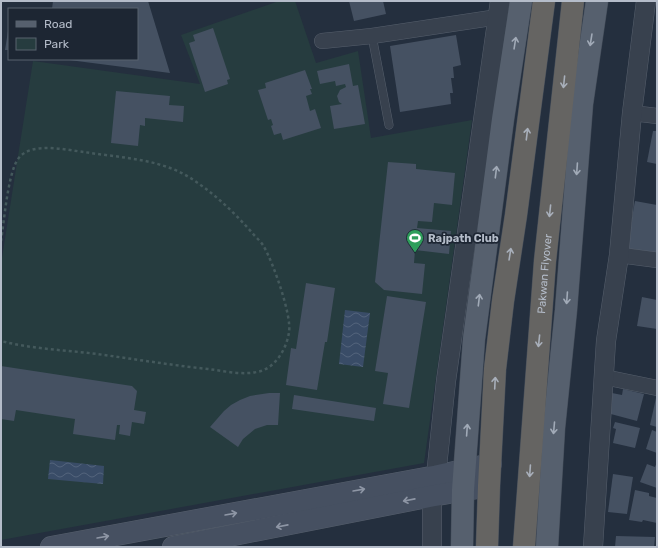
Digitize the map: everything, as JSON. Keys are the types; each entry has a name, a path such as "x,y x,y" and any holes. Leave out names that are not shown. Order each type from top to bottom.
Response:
{"highway":[{"path":"487,547 495,369 544,1"},
{"name":"Pakwan Flyover","path":"524,547 545,260 573,1"}],"main road":[{"path":"462,547 464,479 474,339 503,119 521,1"},
{"path":"547,547 554,428 566,310 582,104 597,1"},
{"path":"173,547 464,479 491,464"},
{"path":"464,479 489,486"},
{"path":"51,547 434,486"}],"street":[{"path":"593,547 606,341 619,255 632,113 646,1"},
{"path":"322,41 372,36 499,9 446,381 434,486 432,547"},
{"path":"632,113 657,116"},
{"path":"619,255 657,260"},
{"path":"604,377 657,388"}],"lane":[{"path":"372,36 390,125"}],"path":[{"path":"1,241 12,172 18,157 31,150 48,147 143,160 169,168 190,178 220,199 244,223 264,247 277,278 286,307 290,330 285,349 272,364 262,370 244,373 16,345 1,341"}],"green space":[{"path":"279,1 295,1 316,63 358,51 371,138 472,120 424,463 1,540 1,264 33,61 200,84 181,35"}],"water":[{"path":"345,310 370,313 363,367 339,364"},
{"path":"50,460 104,466 103,484 48,479"}],"building":[{"path":"53,1 148,1 170,73 69,60 138,60 138,8 52,8"},
{"path":"349,1 383,1 386,14 354,21"},
{"path":"213,28 230,79 227,80 228,84 205,92 189,43 195,41 193,35"},
{"path":"8,31 8,50 5,50"},
{"path":"456,35 461,65 453,67 454,78 451,78 453,93 450,93 451,104 400,112 390,46"},
{"path":"349,64 353,86 358,85 365,124 334,129 330,106 342,104 339,102 337,96 340,90 346,87 345,84 336,86 335,81 320,84 317,71"},
{"path":"305,70 312,89 310,89 312,94 306,96 310,111 315,109 321,128 283,140 281,133 274,135 271,126 273,125 271,119 268,120 258,90 266,88 265,83"},
{"path":"116,91 170,96 169,105 184,106 183,122 145,118 145,126 140,125 138,146 111,143"},
{"path":"653,131 657,131 657,164 647,162"},
{"path":"388,162 416,164 416,169 455,173 452,205 434,203 432,222 418,221 417,228 451,231 449,254 415,250 414,263 425,264 422,294 384,290 375,282"},
{"path":"635,201 657,205 657,256 626,251"},
{"path":"306,283 335,288 327,342 325,342 317,390 286,385 291,348 296,349"},
{"path":"387,296 426,302 409,408 383,404 388,373 375,371"},
{"path":"642,297 657,300 657,329 637,326"},
{"path":"1,366 132,386 137,391 134,410 146,412 144,424 132,422 130,436 119,434 120,425 117,425 115,440 73,434 75,419 16,410 14,421 1,419"},
{"path":"623,389 644,394 637,421 607,413 612,393 622,395"},
{"path":"280,393 278,425 267,425 255,429 243,439 238,447 210,427 231,405 250,396"},
{"path":"294,395 376,408 374,421 292,409"},
{"path":"657,398 657,427 650,425"},
{"path":"615,422 640,428 635,448 613,443 616,429 613,428"},
{"path":"652,430 657,432 657,453 646,449"},
{"path":"657,462 657,488 640,482 647,464 655,467"},
{"path":"613,474 633,477 627,514 608,512"},
{"path":"635,490 649,493 649,496 657,498 657,523 643,520 642,522 629,520"},
{"path":"616,536 655,537 654,547 615,547"}],"place":[{"name":"Rajpath Club","path":"415,253"}]}
